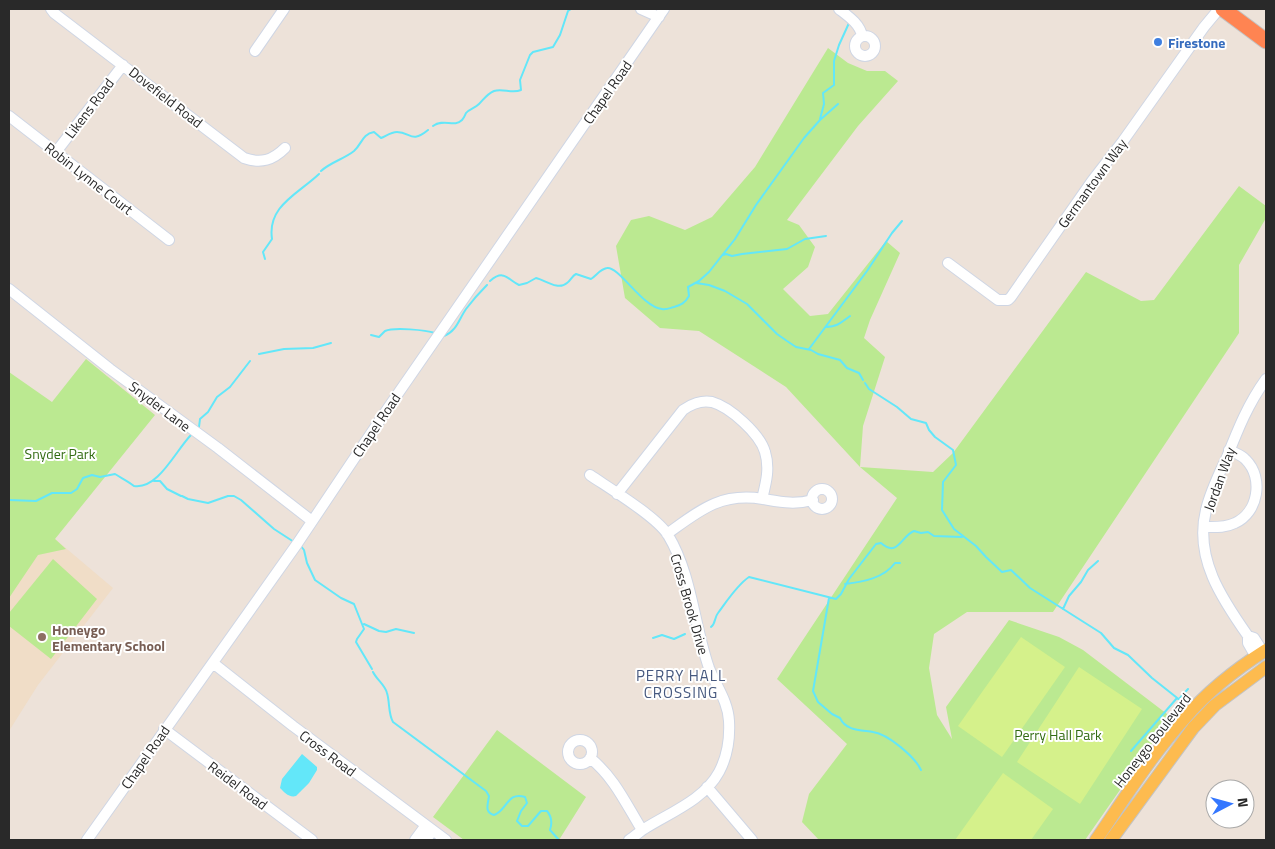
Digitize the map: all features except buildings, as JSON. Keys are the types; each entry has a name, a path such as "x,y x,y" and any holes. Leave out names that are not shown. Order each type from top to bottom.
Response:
{"highway":[{"path":"1224,9 1266,41"}],"main road":[{"name":"Honeygo Boulevard","path":"1096,840 1184,719 1210,692 1262,653"},
{"name":"Honeygo Boulevard","path":"1112,840 1193,728 1215,705 1266,667"}],"street":[{"name":"Dovefield Road","path":"51,9 244,158 253,161 263,161 277,155 285,148"},
{"path":"255,50 284,9"},
{"path":"641,9 662,13"},
{"path":"839,9 856,24 861,30 862,36"},
{"name":"Germantown Way","path":"948,264 998,300 1008,300 1097,174 1219,9"},
{"name":"Chapel Road","path":"87,840 312,521 445,325 662,13"},
{"name":"Likens Road","path":"56,152 123,64"},
{"name":"Robin Lynne Court","path":"9,116 169,240"},
{"name":"Snyder Lane","path":"9,288 110,369 218,448 312,521"},
{"name":"Jordan Way","path":"1262,653 1254,638 1248,636 1218,590 1210,574 1203,544 1206,510 1229,450 1250,403 1266,379"},
{"path":"617,494 682,410 694,404 711,402 721,406 738,418 755,433 762,444 766,453 767,470 762,499"},
{"path":"1204,527 1226,526 1240,520 1251,509 1255,497 1257,484 1250,465 1241,455 1229,450"},
{"name":"Cross Brook Drive","path":"590,475 652,519 667,534 679,558 704,652 725,702 729,720 729,743 718,775 694,798 629,840"},
{"path":"667,534 705,507 738,496 791,504 813,500"},
{"name":"Cross Road","path":"213,663 293,726 446,840"},
{"name":"Reidel Road","path":"164,730 312,840"},
{"path":"590,758 603,768 615,784 642,830"},
{"path":"707,787 752,840"},
{"path":"415,840 429,828"},
{"path":"425,840 429,828"}],"shaded area":[{"name":"Honeygo Elementary School","path":"9,500 113,588 38,685 9,731"}],"green space":[{"path":"828,48 848,63 867,71 885,71 898,81 858,126 787,220 799,225 815,247 808,267 783,289 810,316 828,314 886,241 900,253 864,338 885,357 863,426 860,467 786,387 699,331 660,328 625,298 616,246 631,220 649,216 685,230 712,217 755,167"},
{"name":"Perry Hall Park","path":"1239,186 1266,206 1266,218 1239,265 1239,333 1053,612 967,612 934,634 929,668 937,715 952,739 946,707 1009,620 1059,637 1083,650 1171,717 1085,840 819,840 802,822 809,794 847,744 777,679 897,498 860,467 933,472 953,453 1086,272 1141,301 1154,300"},
{"name":"Snyder Park","path":"86,359 155,415 55,539 66,549 38,555 9,598 9,372 52,402"},
{"path":"53,559 97,599 51,659 9,626 9,613"},
{"path":"1021,637 1065,667 1002,757 958,726"},
{"name":"Perry Hall Park","path":"1079,667 1142,709 1080,804 1017,762"},
{"path":"497,730 586,797 559,840 464,840 433,817"},
{"path":"1003,773 1053,809 1031,840 955,840"}],"water":[{"path":"302,754 317,767 317,770 309,783 296,796 291,796 280,788 282,779"}],"waterway":[{"path":"433,126 441,123 459,122 467,112 494,91 521,90 520,80 530,55 533,52 553,47 560,35 568,11 571,9"},
{"path":"820,119 824,104 823,93 834,85 834,61 849,23"},
{"path":"490,281 502,275 519,285 536,278 560,286 567,283 576,274 591,279 607,268 618,273 639,295 655,307 665,309 681,304 689,296 688,287 699,281 709,272 735,239 756,205 804,138 838,104"},
{"path":"321,171 354,151 370,133 374,132 381,138 397,132 414,137 428,130"},
{"path":"265,259 263,252 272,239 274,218 279,209 319,174"},
{"path":"809,349 902,221"},
{"path":"723,255 732,256 787,249 805,239 826,236"},
{"path":"696,283 709,285 725,291 747,304 777,334 796,347 840,360 847,368 859,373 863,380"},
{"path":"444,336 455,328 466,309 487,285"},
{"path":"826,327 837,325 850,316"},
{"path":"371,335 379,337 385,331 395,329 435,333"},
{"path":"259,354 284,349 313,348 331,343"},
{"path":"199,427 200,419 208,412 217,397 230,387 250,361"},
{"path":"865,383 869,389 897,407 911,419 926,423 935,437 953,450 956,465 943,482 942,510 954,529 976,546 1002,572 1011,570 1030,588 1101,633 1114,648 1128,655 1152,678 1181,701"},
{"path":"9,500 36,501 52,493 71,493 77,489 83,478 92,475 100,477 115,474 134,486 143,486 159,476 191,435"},
{"path":"154,481 160,481 167,489 181,496"},
{"path":"182,496 208,503 228,496 234,496 274,529 294,542"},
{"path":"711,627 729,598 740,584 749,577 836,599 876,544 881,543 887,547 895,547 914,531 928,532 934,536 962,537"},
{"path":"300,545 304,550 307,563 315,580 341,598 354,604 364,629 356,642 372,669"},
{"path":"1063,609 1069,596 1088,570 1098,561"},
{"path":"845,584 879,576 895,563 900,563"},
{"path":"829,598 813,691 818,702 850,728 873,732 893,741 913,759 921,770"},
{"path":"364,624 379,631 386,632 396,629 414,633"},
{"path":"653,638 662,635 674,639 685,634"},
{"path":"373,672 386,690 393,722 486,791 489,796 487,807 491,814 498,813 514,797 525,797 527,803 517,821 522,826 528,826 541,811 547,811 551,821 550,830 559,840"},
{"path":"1179,699 1188,689"},
{"path":"1131,751 1177,698"}],"place":[{"name":"Firestone","path":"1158,42"},
{"name":"Honeygo Elementary School","path":"42,637"}],"district":[{"name":"PERRY HALL CROSSING","path":"681,684"}]}
